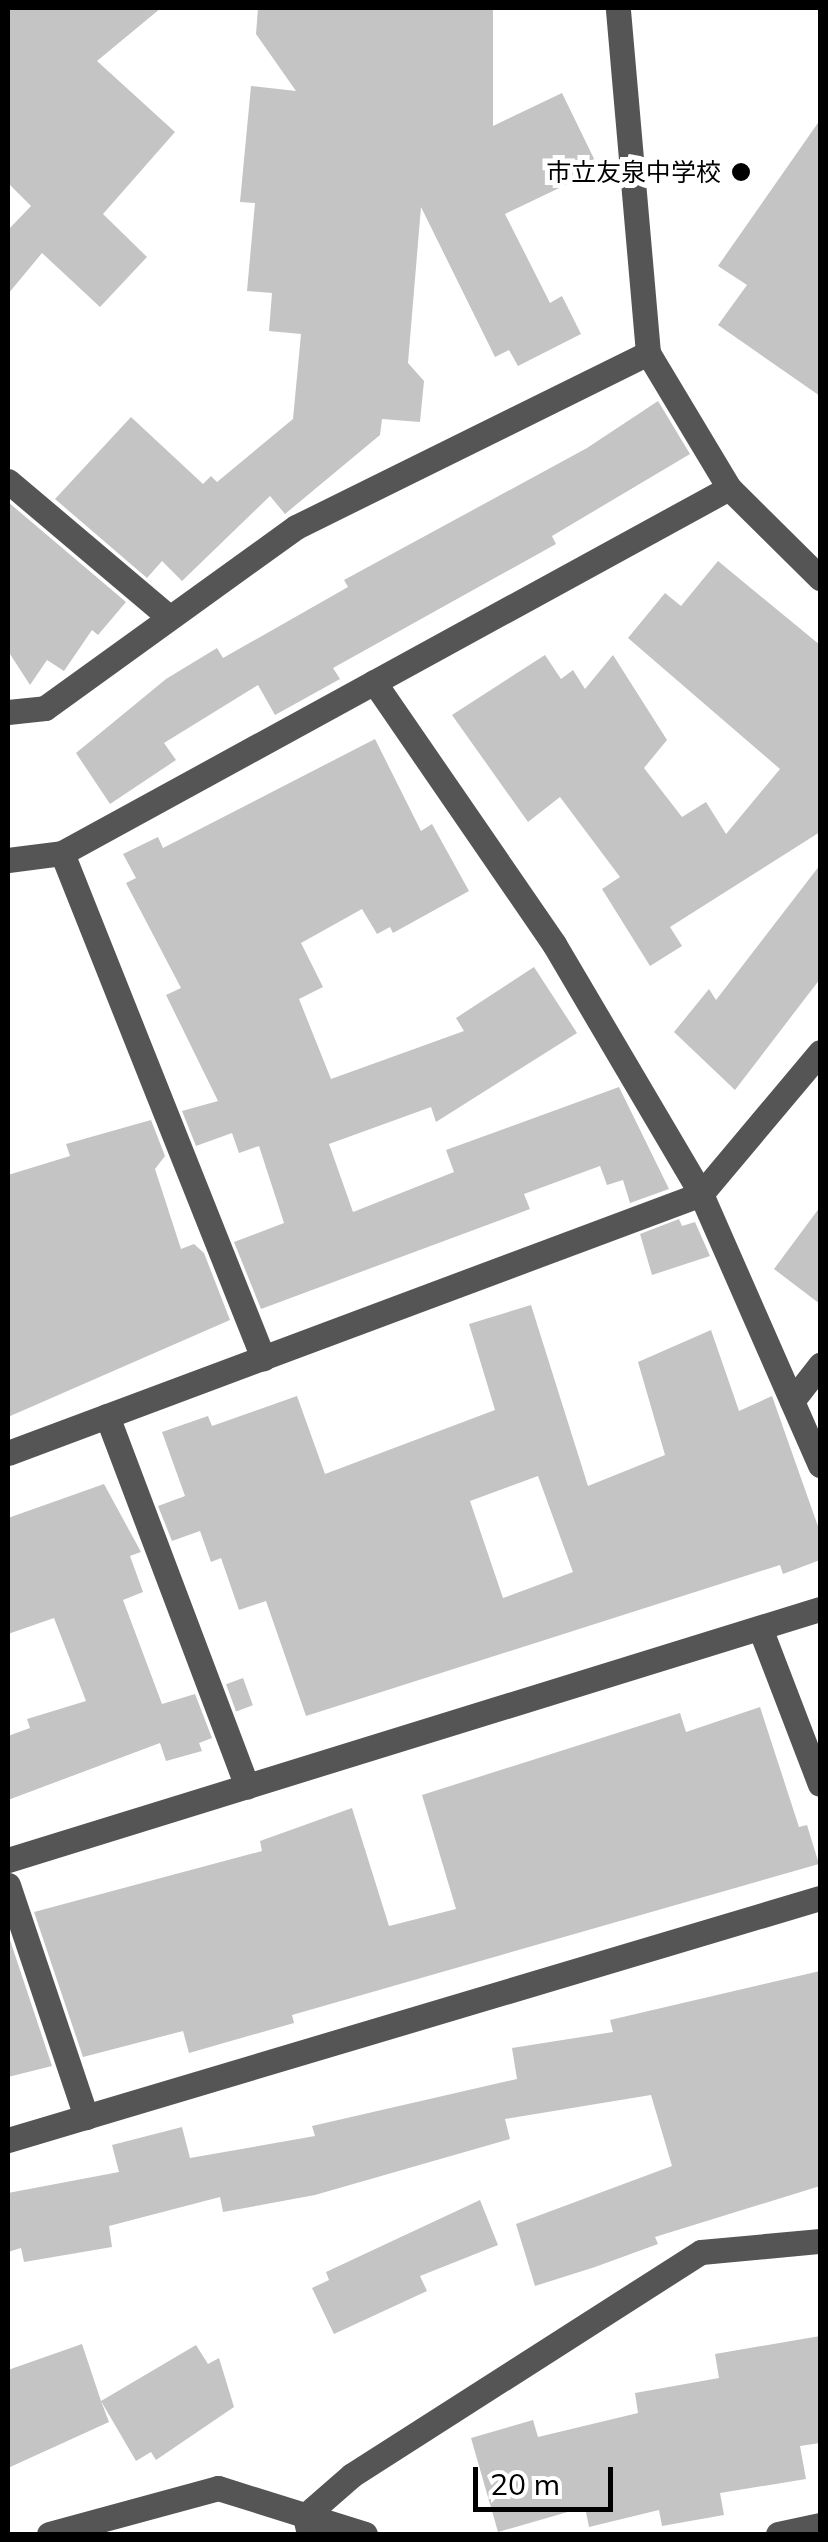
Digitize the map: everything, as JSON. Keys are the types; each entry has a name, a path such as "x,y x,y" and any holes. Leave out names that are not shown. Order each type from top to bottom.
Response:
{"street":[{"path":"618,8 648,353 728,488 820,578"},
{"path":"8,712 45,708 296,527 648,353"},
{"path":"8,481 169,617"},
{"path":"8,860 62,853 728,488"},
{"path":"374,682 554,944 700,1194 820,1464"},
{"path":"62,853 262,1358"},
{"path":"8,1453 700,1194 820,1052"},
{"path":"792,1402 820,1365"},
{"path":"106,1416 247,1786"},
{"path":"8,1860 820,1609"},
{"path":"760,1628 820,1784"},
{"path":"8,1886 86,2117"},
{"path":"8,2140 820,1898"},
{"path":"307,2525 352,2474 701,2252 820,2240"},
{"path":"49,2534 218,2488 307,2525 364,2534"},
{"path":"778,2534 820,2525"}],"building":[{"path":"8,8 161,8 97,61 175,132 103,214 147,257 100,307 42,253 8,294 8,230 31,206 8,183"},
{"path":"258,8 493,8 493,126 562,93 599,169 505,214 550,303 562,296 581,334 518,366 509,350 495,357 421,207 408,363 424,381 420,422 382,419 380,435 285,514 270,496 182,581 162,561 147,578 55,499 131,417 203,484 211,476 217,482 293,419 301,334 269,331 272,293 247,291 255,203 240,202 251,86 296,91 256,34"},
{"path":"820,120 820,396 718,325 747,285 718,266"},
{"path":"658,401 690,454 552,536 556,544 333,668 340,679 275,715 258,685 164,743 176,760 110,804 76,753 166,679 217,648 223,658 348,587 344,580 587,448"},
{"path":"8,502 126,602 98,635 92,630 64,671 47,660 30,685 8,651"},
{"path":"718,561 820,645 820,832 670,927 682,946 650,966 602,889 620,877 560,797 528,822 452,715 545,655 561,679 573,670 585,689 613,655 667,740 644,768 682,817 706,802 726,834 780,769 628,638 665,593 681,606"},
{"path":"375,739 421,831 432,824 469,891 393,933 390,927 377,934 362,909 301,943 323,987 299,999 331,1079 464,1031 456,1018 534,967 577,1033 436,1122 431,1107 329,1144 353,1212 454,1172 446,1150 619,1087 669,1189 630,1203 623,1180 607,1185 600,1166 524,1194 530,1209 261,1309 234,1242 284,1223 259,1146 239,1153 232,1133 196,1146 182,1111 218,1101 166,995 181,988 126,883 136,878 123,854 158,837 163,848"},
{"path":"820,865 820,979 735,1090 674,1032 709,989 716,1000"},
{"path":"151,1120 165,1156 155,1169 181,1249 194,1244 204,1253 230,1320 8,1417 8,1175 70,1156 66,1144"},
{"path":"820,1207 820,1304 774,1269"},
{"path":"679,1219 682,1226 695,1222 710,1256 652,1275 640,1234"},
{"path":"531,1305 588,1486 665,1455 638,1362 711,1330 739,1411 772,1396 820,1532 820,1560 783,1574 780,1565 306,1716 266,1601 239,1610 221,1558 211,1562 200,1531 172,1541 158,1506 185,1496 162,1432 208,1416 212,1426 297,1396 325,1474 495,1410 469,1324","holes":["538,1476 573,1572 503,1598 470,1501"]},
{"path":"104,1484 141,1552 130,1556 143,1592 123,1600 162,1704 195,1694 212,1738 199,1743 202,1751 166,1761 160,1743 8,1800 8,1736 30,1728 27,1719 86,1701 54,1618 8,1634 8,1518"},
{"path":"243,1678 253,1705 236,1711 226,1684"},
{"path":"760,1707 799,1827 807,1825 819,1864 292,2015 294,2023 189,2053 183,2031 83,2057 34,1912 262,1851 260,1841 352,1808 389,1926 456,1909 422,1795 680,1713 686,1732"},
{"path":"8,1934 52,2066 8,2077"},
{"path":"820,1971 820,2186 655,2237 658,2244 595,2267 535,2286 516,2224 672,2166 651,2095 505,2119 510,2139 315,2195 223,2212 220,2197 109,2226 112,2247 24,2262 21,2248 8,2252 8,2193 119,2172 112,2145 182,2127 190,2158 315,2136 312,2126 517,2079 512,2048 613,2032 610,2020"},
{"path":"480,2200 498,2245 420,2276 427,2291 334,2334 312,2288 329,2280 326,2272"},
{"path":"820,2336 820,2443 800,2446 806,2479 720,2493 724,2515 662,2526 659,2510 589,2527 585,2507 498,2532 471,2438 533,2420 538,2437 638,2413 635,2393 719,2378 715,2354"},
{"path":"82,2344 109,2422 8,2468 8,2370"},
{"path":"196,2345 208,2364 219,2358 234,2407 156,2460 151,2452 136,2461 101,2401"}],"place":[{"name":"市立友泉中学校","path":"741,172"}]}
